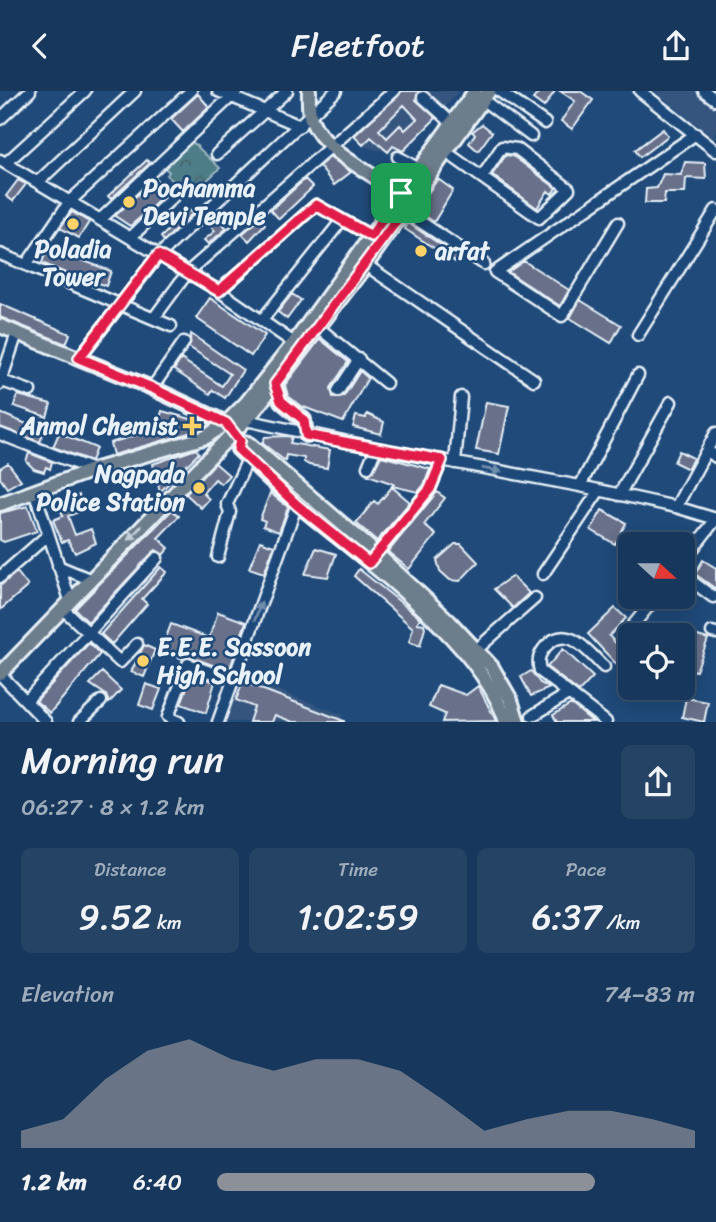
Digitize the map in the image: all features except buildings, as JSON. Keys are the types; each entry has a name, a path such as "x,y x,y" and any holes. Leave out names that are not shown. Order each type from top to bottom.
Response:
{"main road":[{"path":"309,91 310,116 318,133 330,147 405,202"},
{"path":"0,674 275,384 366,265 405,202 419,169 452,123 482,94"},
{"path":"0,505 93,470 235,426 371,236 405,202 446,152 482,94"},
{"path":"0,326 152,388 235,426 248,443 476,650 498,678 511,700 518,720"},
{"path":"275,384 281,401 304,420 306,435"},
{"path":"235,426 238,449 297,505 373,558 484,675 500,704 518,720"}],"street":[{"path":"0,119 30,91"},
{"path":"85,91 3,161 219,291 294,343"},
{"path":"39,181 135,91"},
{"path":"26,265 70,201 191,91"},
{"path":"218,91 234,94 264,112 300,127"},
{"path":"217,154 287,91"},
{"path":"79,358 158,255 336,91"},
{"path":"154,318 187,273 394,91"},
{"path":"499,91 545,123"},
{"path":"640,91 716,151"},
{"path":"704,91 716,100"},
{"path":"101,219 234,94"},
{"path":"482,94 531,136"},
{"path":"423,97 452,123"},
{"path":"512,121 522,107"},
{"path":"618,223 562,316 495,272 696,134"},
{"path":"446,152 539,218 569,189 517,149 502,147 482,177"},
{"path":"398,157 419,169"},
{"path":"131,237 174,196"},
{"path":"405,202 484,264"},
{"path":"219,291 316,205 371,236"},
{"path":"638,335 716,210"},
{"path":"262,320 342,220"},
{"path":"0,254 171,326"},
{"path":"366,265 534,380"},
{"path":"319,328 386,383"},
{"path":"17,333 1,383 30,391"},
{"path":"152,388 184,342"},
{"path":"338,391 359,359"},
{"path":"580,486 638,375"},
{"path":"455,463 461,397"},
{"path":"619,495 671,402"},
{"path":"235,426 306,435 580,486 677,507 716,519 695,546"},
{"path":"677,507 716,433"},
{"path":"0,434 93,470"},
{"path":"368,467 376,448"},
{"path":"707,450 716,457"},
{"path":"218,557 230,512 227,504 248,459"},
{"path":"373,558 430,489 442,460"},
{"path":"543,575 598,492"},
{"path":"35,493 58,566 66,604 88,632 120,662 137,645"},
{"path":"218,722 297,505"},
{"path":"0,577 48,535"},
{"path":"26,701 157,558"},
{"path":"58,566 89,579"},
{"path":"695,584 713,597"},
{"path":"476,650 535,598"},
{"path":"635,623 646,609"},
{"path":"604,667 570,636 554,638 540,653 538,663 540,671 606,722"},
{"path":"179,722 168,717 188,664 232,680"},
{"path":"0,674 47,722"},
{"path":"518,720 568,694"},
{"path":"79,722 101,701"}],"shaded area":[{"path":"400,91 459,91 402,156 363,146 351,135"},
{"path":"654,91 716,91 716,140"},
{"path":"241,676 343,715 340,721 223,722"}],"green space":[{"path":"188,138 220,168 193,194 189,190 185,194 167,175 169,172 161,164"}],"place":[{"name":"Pochamma Devi Temple","path":"129,202"},
{"name":"Poladia Tower","path":"73,224"},
{"name":"arfat","path":"421,251"},
{"name":"Anmol Chemist","path":"192,426"},
{"name":"Nagpada Police Station","path":"199,488"},
{"name":"E.E.E. Sassoon High School","path":"143,661"}],"route":[{"path":"401,193 411,201 303,350 275,384 281,401 304,420 306,435 442,460 430,489 369,563 297,505 238,449 240,441 226,423 79,358 158,255 219,291 316,205 371,236 401,193"}]}
